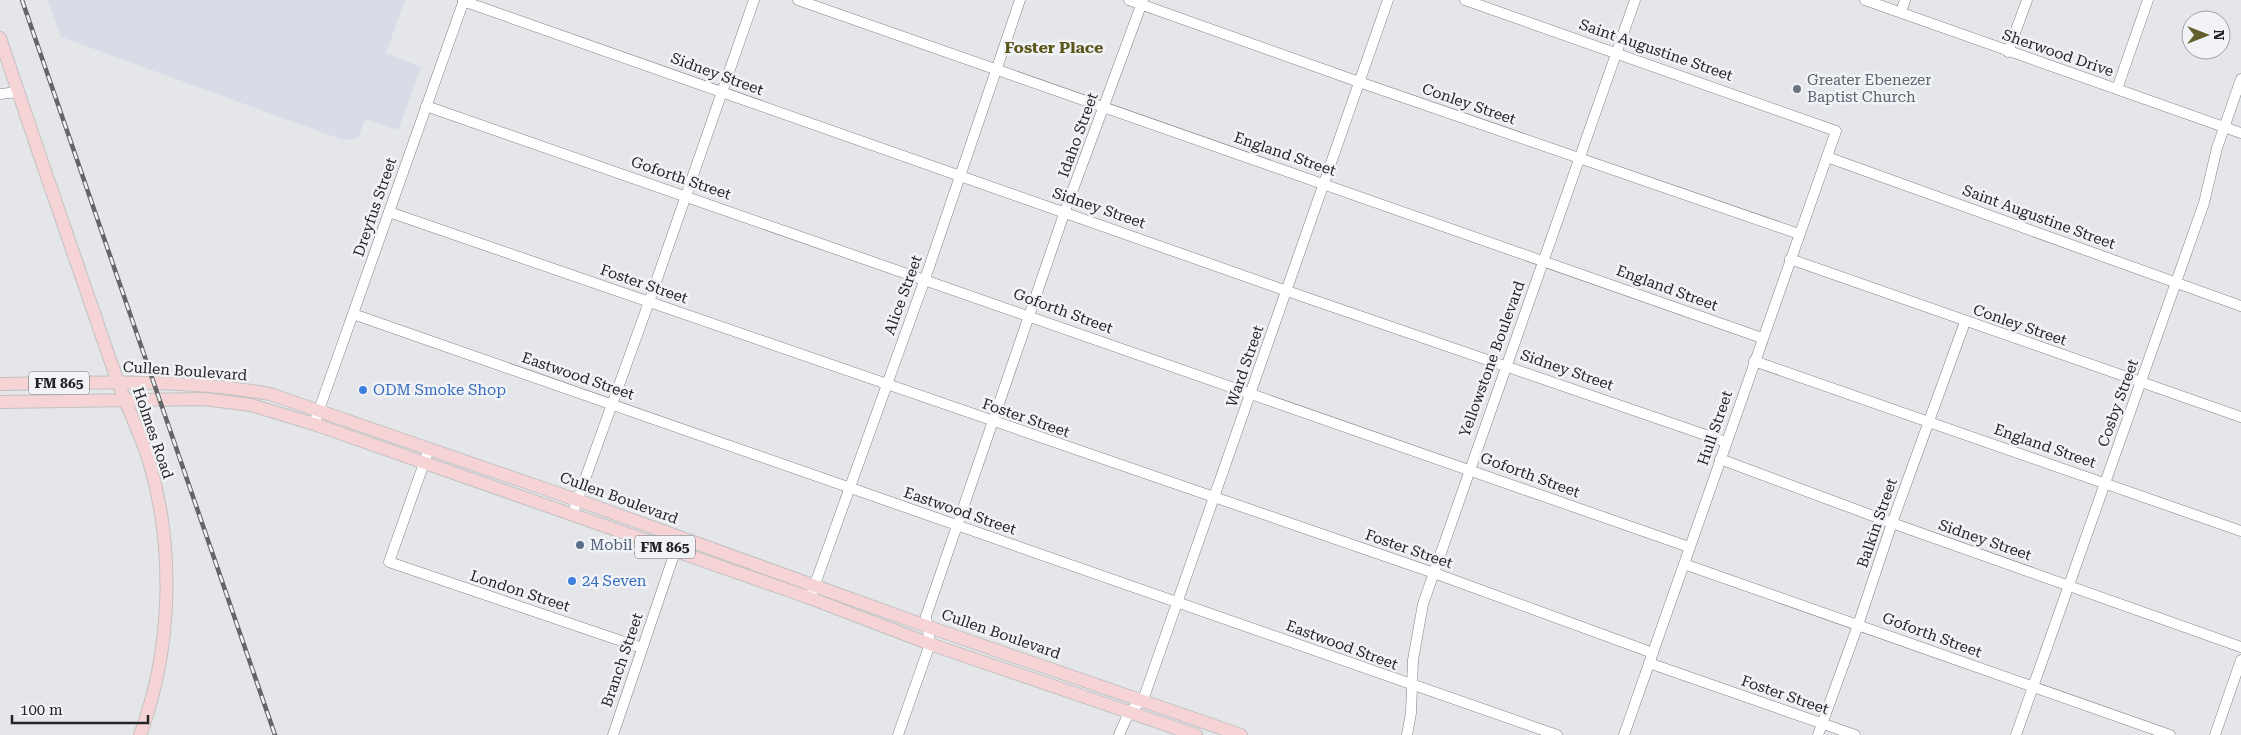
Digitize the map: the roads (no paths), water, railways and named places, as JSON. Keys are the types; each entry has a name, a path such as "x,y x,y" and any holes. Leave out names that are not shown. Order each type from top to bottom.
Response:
{"main road":[{"name":"Holmes Road","path":"0,38 125,400 138,427 149,462 160,511 166,562 165,605 159,671 140,735"},
{"name":"Cullen Boulevard","path":"0,384 119,382 196,385 255,392 319,410 815,584 926,626 1240,735"},
{"path":"251,405 255,392"},
{"name":"Cullen Boulevard","path":"0,402 204,399 251,405 314,424 423,464 810,598 930,644 1196,735"},
{"path":"1028,677 1033,662"}],"street":[{"path":"572,515 649,302 754,0"},
{"name":"England Street","path":"798,0 1762,338"},
{"name":"Alice Street","path":"810,598 925,279 1020,0"},
{"name":"Conley Street","path":"1129,0 1142,2 1359,82 1799,234"},
{"name":"Ward Street","path":"1143,700 1251,395 1322,183 1388,0"},
{"name":"Saint Augustine Street","path":"1465,0 1836,131"},
{"name":"Yellowstone Boulevard","path":"1407,735 1413,686 1412,660 1416,635 1434,573 1635,0"},
{"name":"Sherwood Drive","path":"1865,0 2241,133"},
{"path":"1901,12 1905,0"},
{"path":"2008,52 2026,0"},
{"path":"2117,89 2148,0"},
{"name":"Sidney Street","path":"463,1 1726,442"},
{"name":"Dreyfus Street","path":"314,424 463,1"},
{"name":"Idaho Street","path":"930,644 926,616 1065,211 1142,2"},
{"name":"Cosby Street","path":"2016,735 2204,203 2224,127 2241,79"},
{"path":"0,94 18,92"},
{"name":"Goforth Street","path":"426,106 1030,315 1251,395 1469,469 1689,547"},
{"name":"Hull Street","path":"1624,735 1836,131"},
{"name":"Saint Augustine Street","path":"1827,157 2241,306"},
{"name":"Foster Street","path":"389,212 1434,573 1855,735"},
{"name":"Conley Street","path":"1790,259 1965,322 2241,417"},
{"name":"Eastwood Street","path":"353,314 1413,686 1558,735"},
{"name":"Balkin Street","path":"1818,735 1965,322"},
{"name":"England Street","path":"1754,361 2241,531"},
{"path":"423,464 429,449"},
{"name":"Sidney Street","path":"1720,459 1892,523 2241,647"},
{"name":"London Street","path":"423,464 389,562 642,648"},
{"name":"Branch Street","path":"613,735 680,537"},
{"name":"Goforth Street","path":"1684,564 2170,735"},
{"path":"898,735 930,644"},
{"path":"2215,735 2241,660"},
{"path":"1119,735 1129,712 1143,700"}],"railway":[{"path":"22,0 275,735"}],"place":[{"name":"Greater Ebenezer Baptist Church","path":"1797,89"},
{"name":"ODM Smoke Shop","path":"363,390"},
{"name":"Mobil","path":"580,545"},
{"name":"24 Seven","path":"572,581"}],"district":[{"name":"Foster Place","path":"1054,47"}]}
